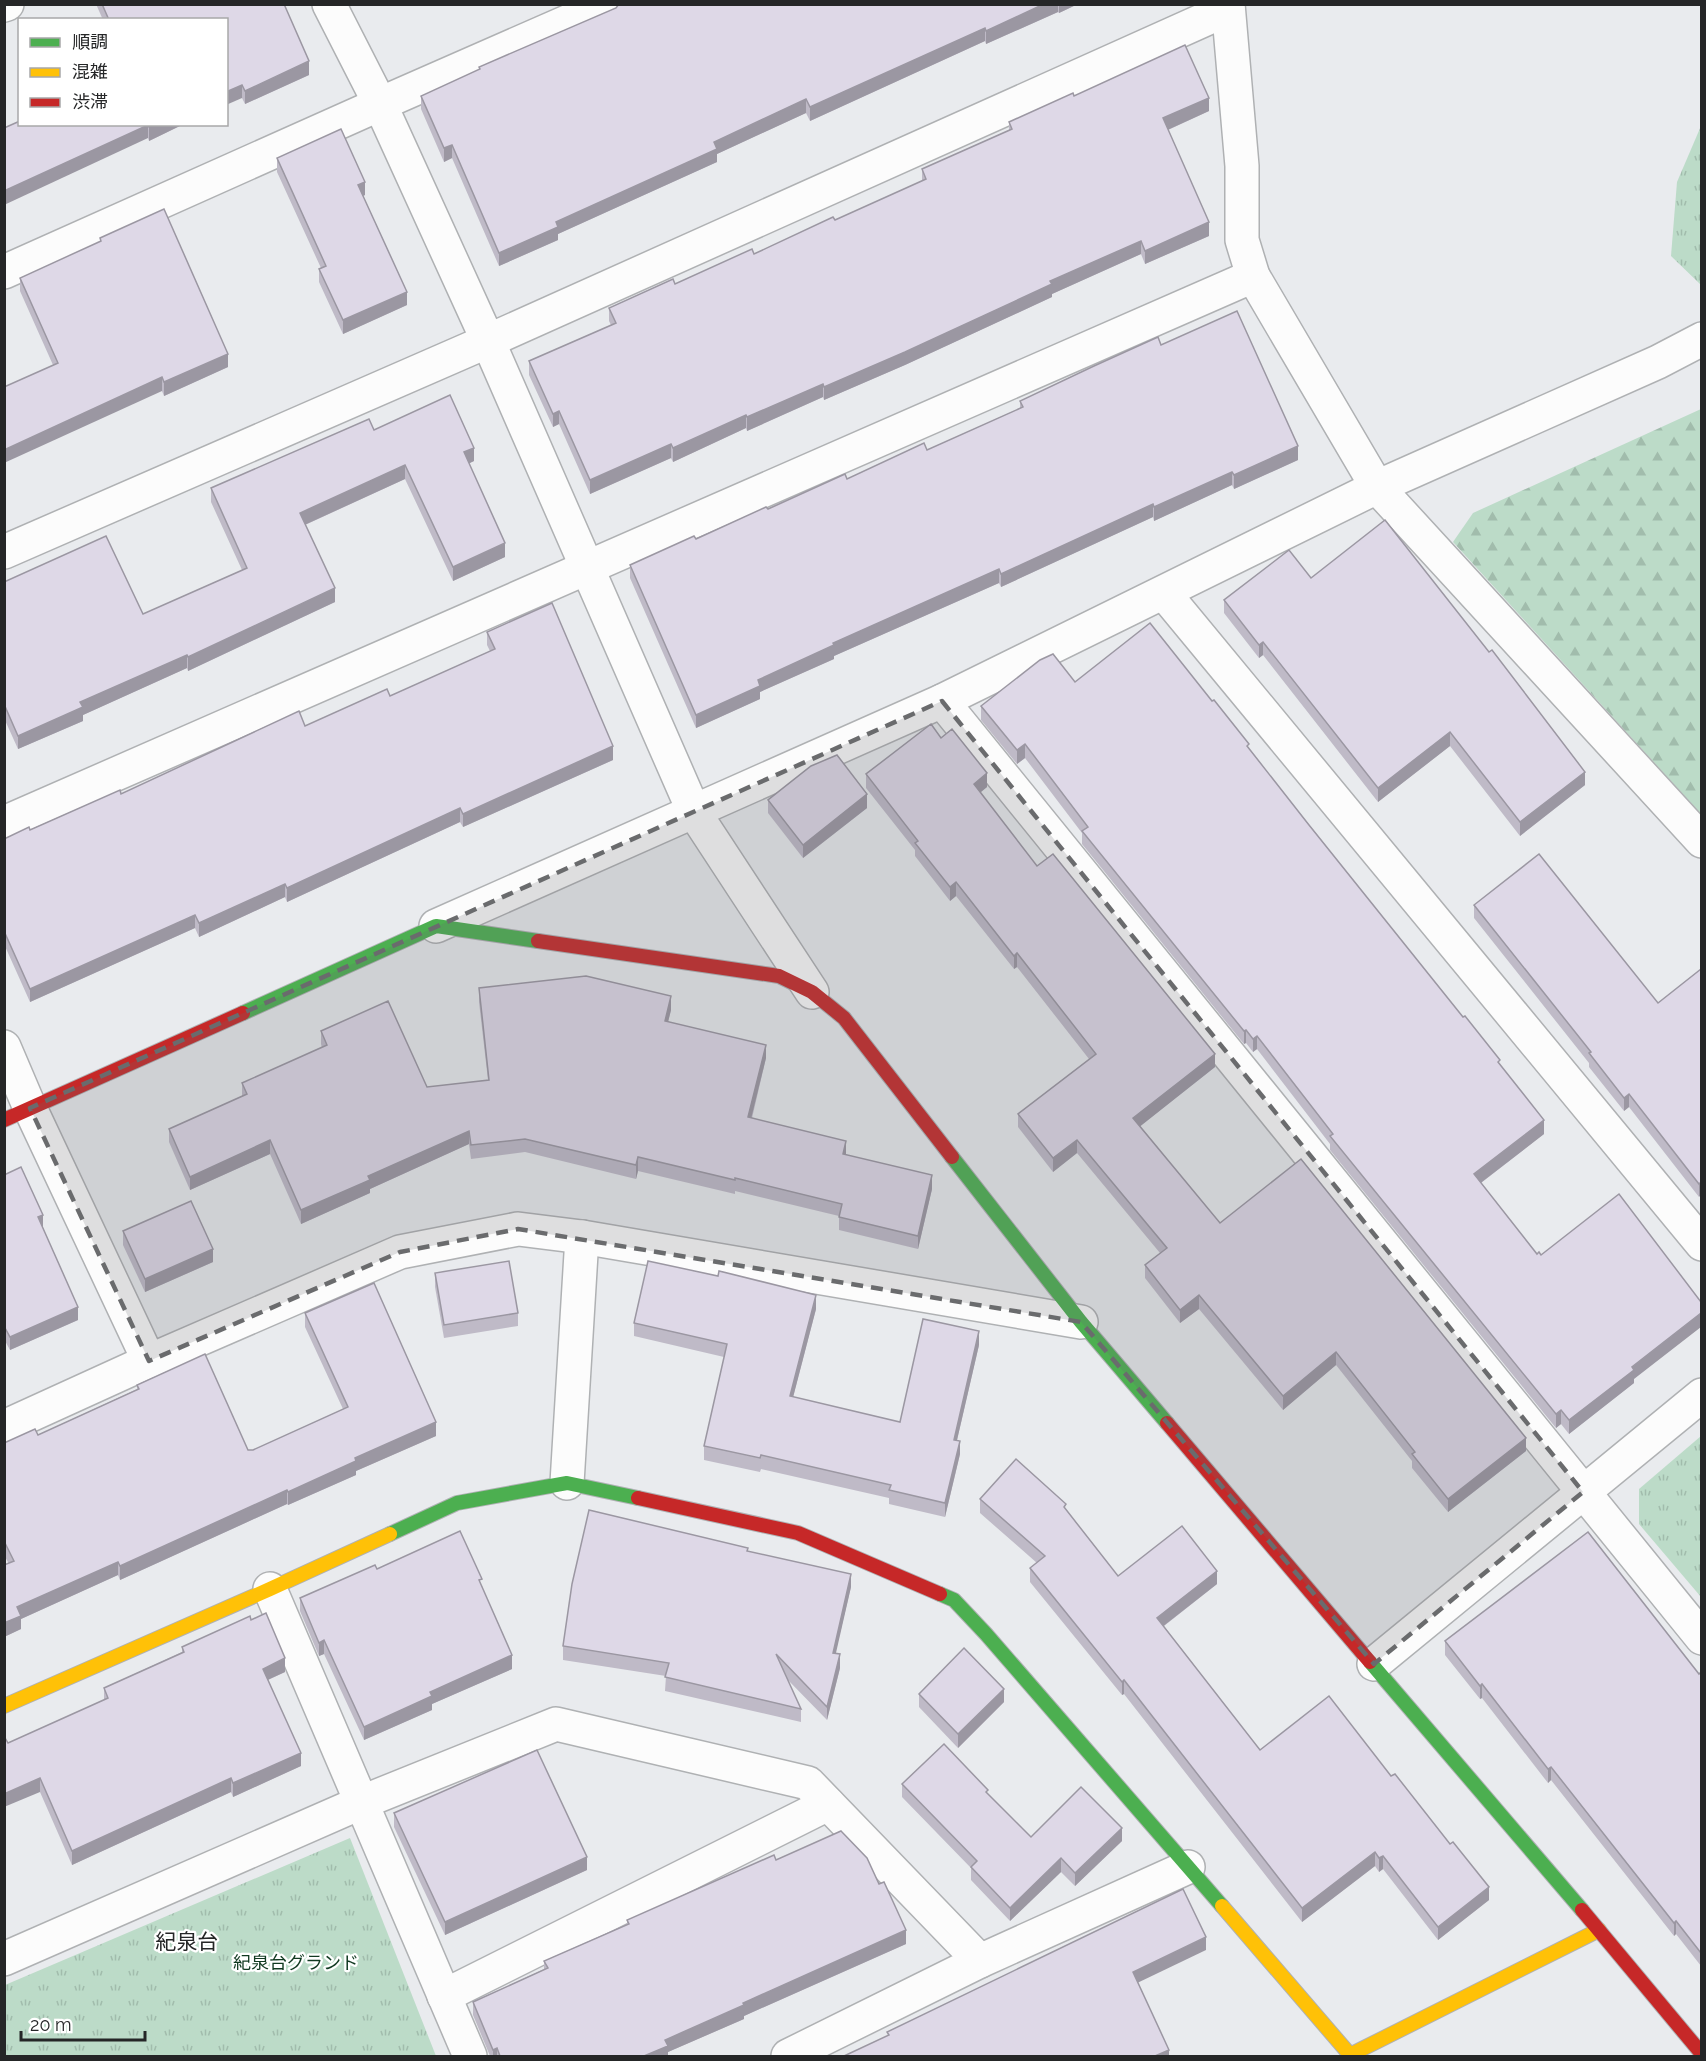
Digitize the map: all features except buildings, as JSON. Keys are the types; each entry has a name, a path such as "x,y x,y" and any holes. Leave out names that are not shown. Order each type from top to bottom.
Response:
{"street":[{"path":"329,4 380,104 488,341 693,812 812,992"},
{"path":"4,272 608,4"},
{"path":"4,552 488,341 1228,7 1242,165 1242,240 1253,276 1377,487 1701,841"},
{"path":"4,823 1253,276"},
{"path":"17,1114 942,700 1377,487 1658,362 1701,339"},
{"path":"1164,593 1701,1244"},
{"path":"942,700 1701,1638"},
{"path":"436,926 779,976 812,992 844,1018 1081,1322 1374,1664 1701,2054"},
{"path":"4,1047 17,1114 149,1360"},
{"path":"4,1427 149,1360 400,1252 518,1229 582,1237 1081,1322"},
{"path":"567,1483 582,1237"},
{"path":"1374,1664 1701,1395"},
{"path":"4,1706 458,1503 567,1483 798,1533 954,1600 987,1634 1350,2056 1599,1930"},
{"path":"270,1589 470,2056"},
{"path":"4,1959 360,1803 556,1724 808,1783 980,1961"},
{"path":"444,1996 828,1804"},
{"path":"788,2056 980,1961 1188,1867"}],"highlighted area":[{"path":"942,701 1583,1492 1374,1664 1081,1322 518,1229 400,1252 149,1361 30,1108"}],"green space":[{"path":"1701,126 1702,285 1671,256 1677,182"},
{"path":"1701,409 1701,814 1453,542 1473,513"},
{"path":"1701,1436 1701,1597 1639,1524 1639,1489"},
{"name":"紀泉台グランド","path":"350,1838 436,2056 5,2056 5,1985"}],"traffic: fast":[{"path":"243,1013 436,926 538,941"},
{"path":"952,1157 1081,1322 1167,1423"},
{"path":"390,1534 457,1503 567,1483 638,1498"},
{"path":"940,1594 954,1600 986,1634 1222,1906"},
{"path":"1370,1662 1582,1910"}],"traffic: slow":[{"path":"4,1706 390,1534"},
{"path":"1222,1906 1351,2056"},
{"path":"1348,2056 1599,1930"}],"traffic: jam":[{"path":"538,941 779,976 812,992 844,1018 952,1157"},
{"path":"4,1120 243,1013"},
{"path":"1167,1423 1370,1662"},
{"path":"638,1498 798,1533 940,1594"},
{"path":"1582,1910 1702,2054"}],"district":[{"name":"紀泉台","path":"187,1941"}]}
